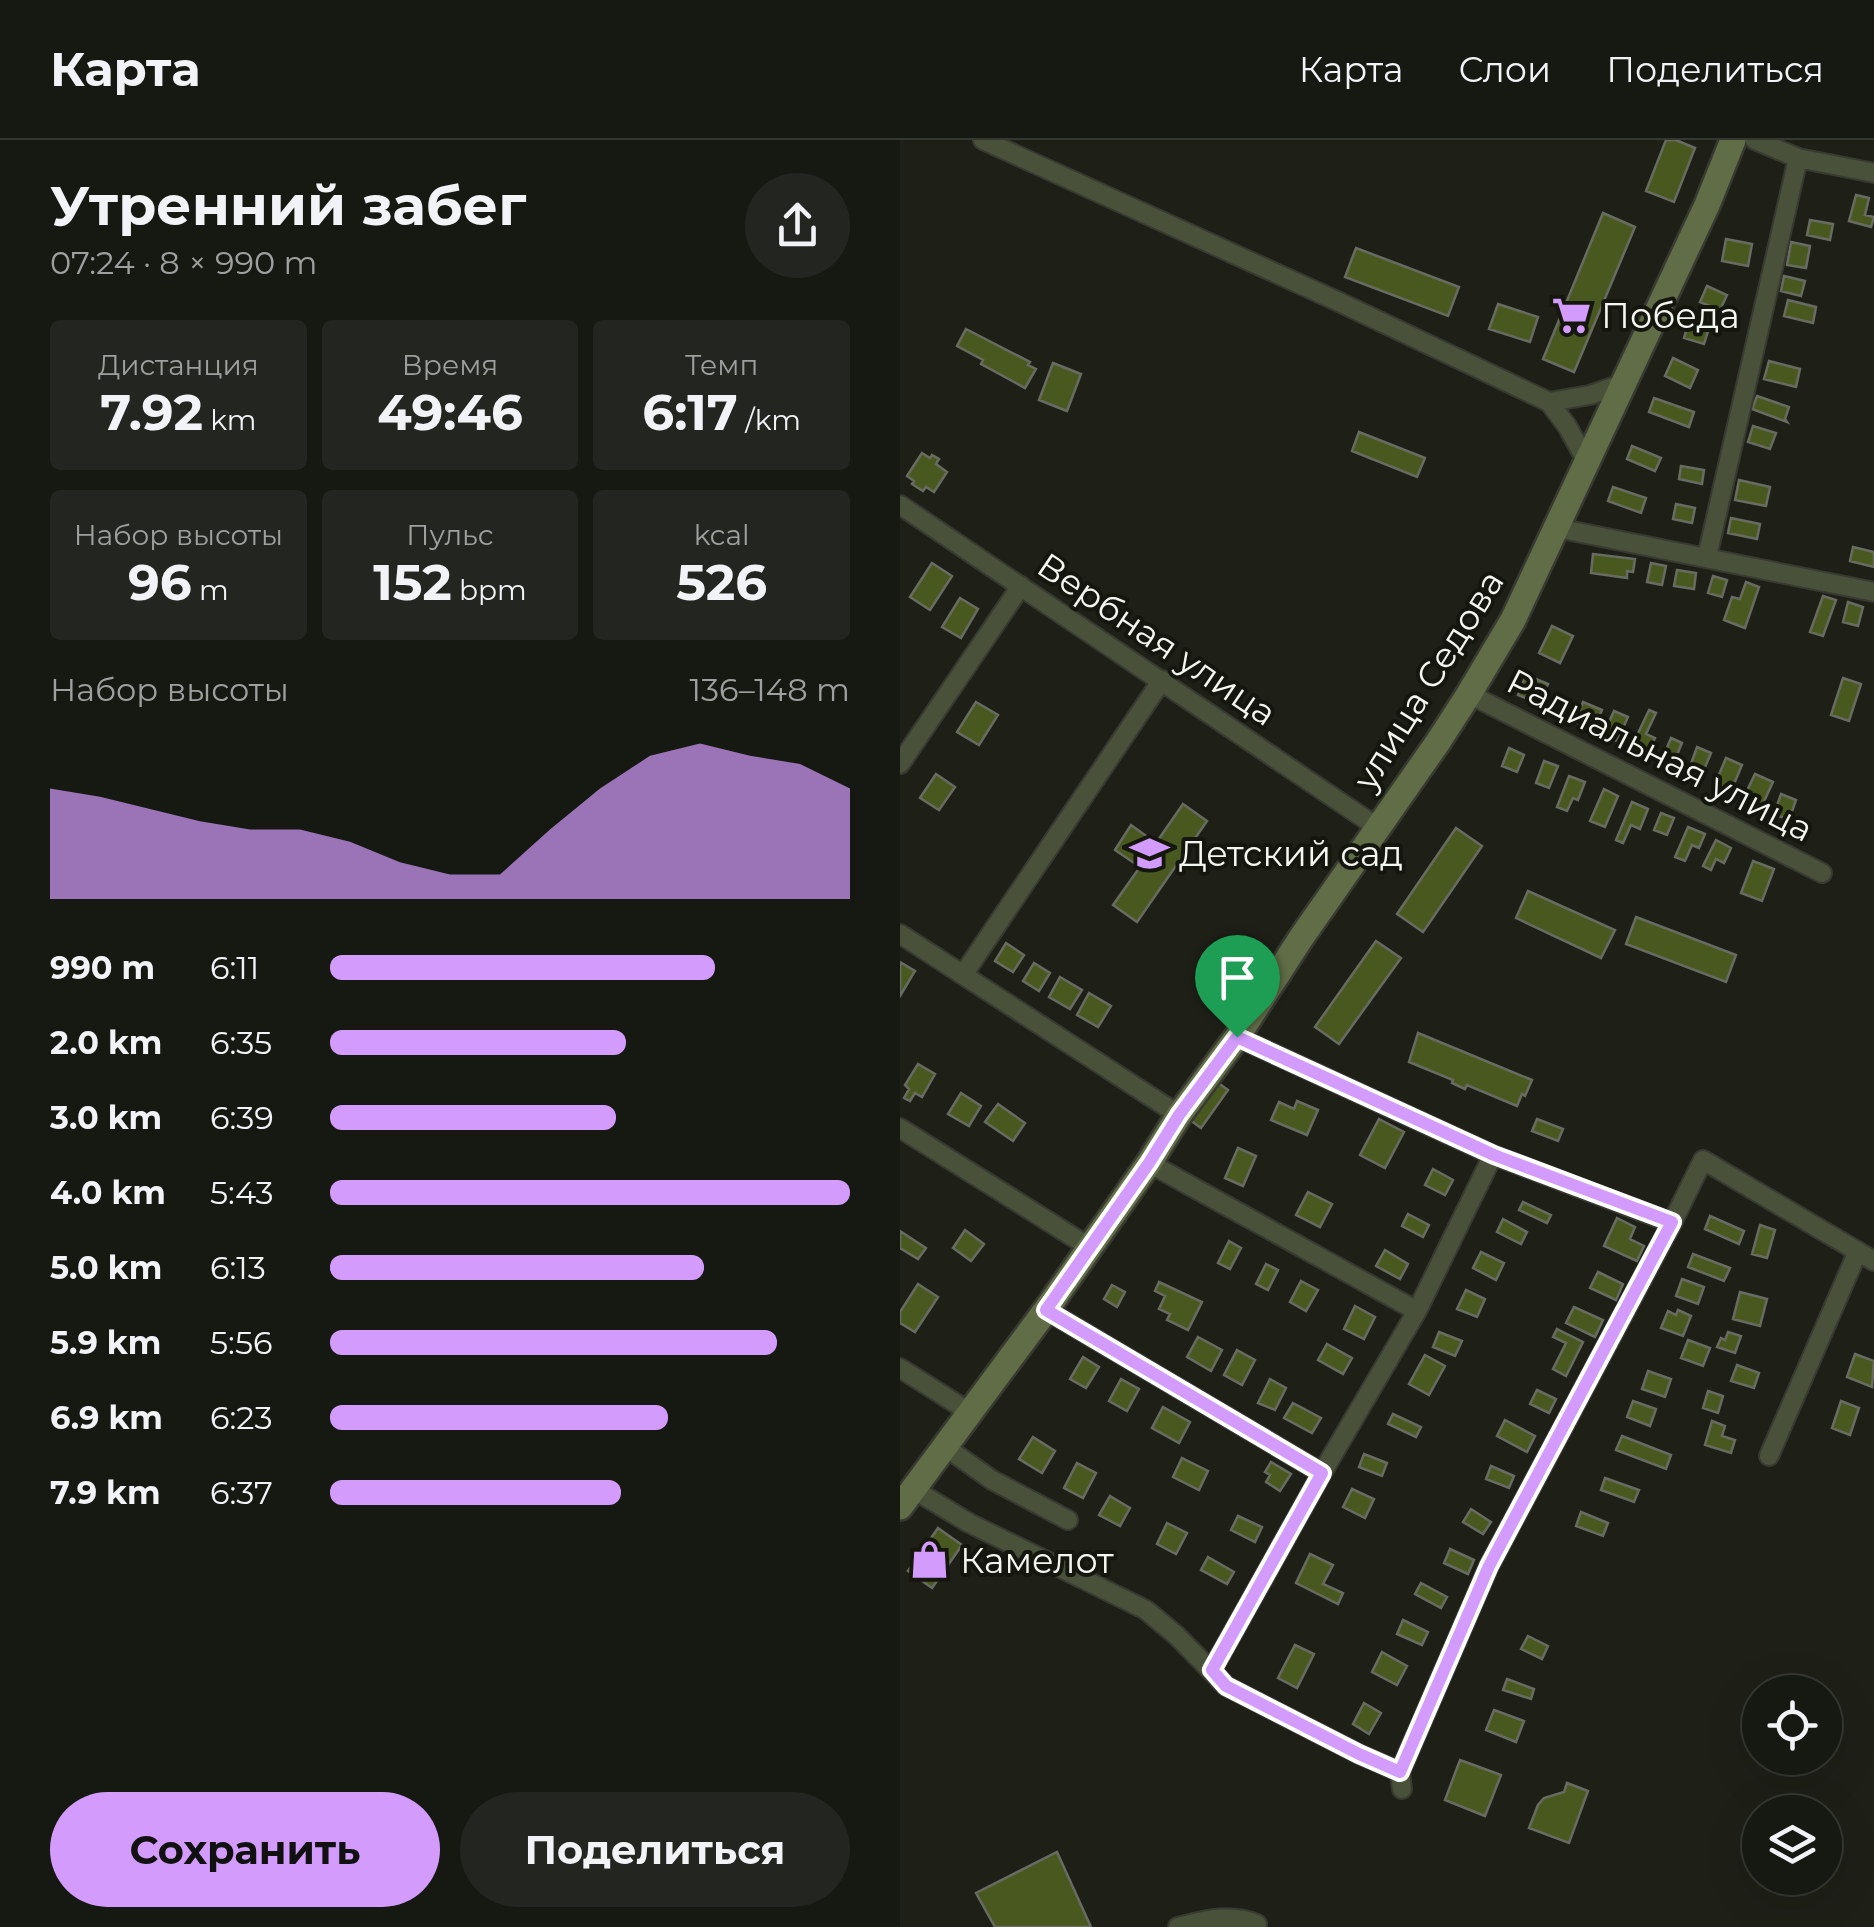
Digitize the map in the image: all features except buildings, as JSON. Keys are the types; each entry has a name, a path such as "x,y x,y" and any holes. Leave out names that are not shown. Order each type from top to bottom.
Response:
{"street":[{"path":"983,140 1338,301 1549,402 1587,462"},
{"name":"улица Седова","path":"907,1498 1149,1163 1469,694 1513,620 1626,383 1733,140"},
{"path":"1755,140 1798,158 1874,173"},
{"path":"1707,557 1798,158"},
{"path":"1549,402 1590,396 1626,383"},
{"name":"Вербная улица","path":"900,505 1378,827"},
{"path":"1556,528 1874,592"},
{"path":"900,764 1020,586"},
{"path":"964,975 1162,680"},
{"name":"Радиальная улица","path":"1469,694 1822,873"},
{"path":"900,934 1179,1115"},
{"path":"1237,1037 1494,1155 1672,1222"},
{"path":"900,1128 1088,1247"},
{"path":"1212,1670 1417,1311 1494,1155"},
{"path":"907,1498 970,1523 1146,1610 1226,1686 1359,1754 1401,1780 1489,1566 1703,1160 1866,1256 1768,1456"},
{"path":"1149,1163 1417,1311"},
{"path":"1046,1310 1322,1473"},
{"path":"900,1368 971,1414"},
{"path":"944,1446 992,1480 1068,1520"},
{"path":"1178,1927 1224,1916 1257,1924"}],"place":[{"name":"Победа","path":"1571,315"},
{"name":"Детский сад","path":"1149,853"},
{"name":"Камелот","path":"930,1560"}],"route":[{"path":"1237,1037 1494,1155 1672,1222 1489,1566 1400,1772 1226,1686 1212,1670 1322,1473 1046,1310 1237,1037"}]}
